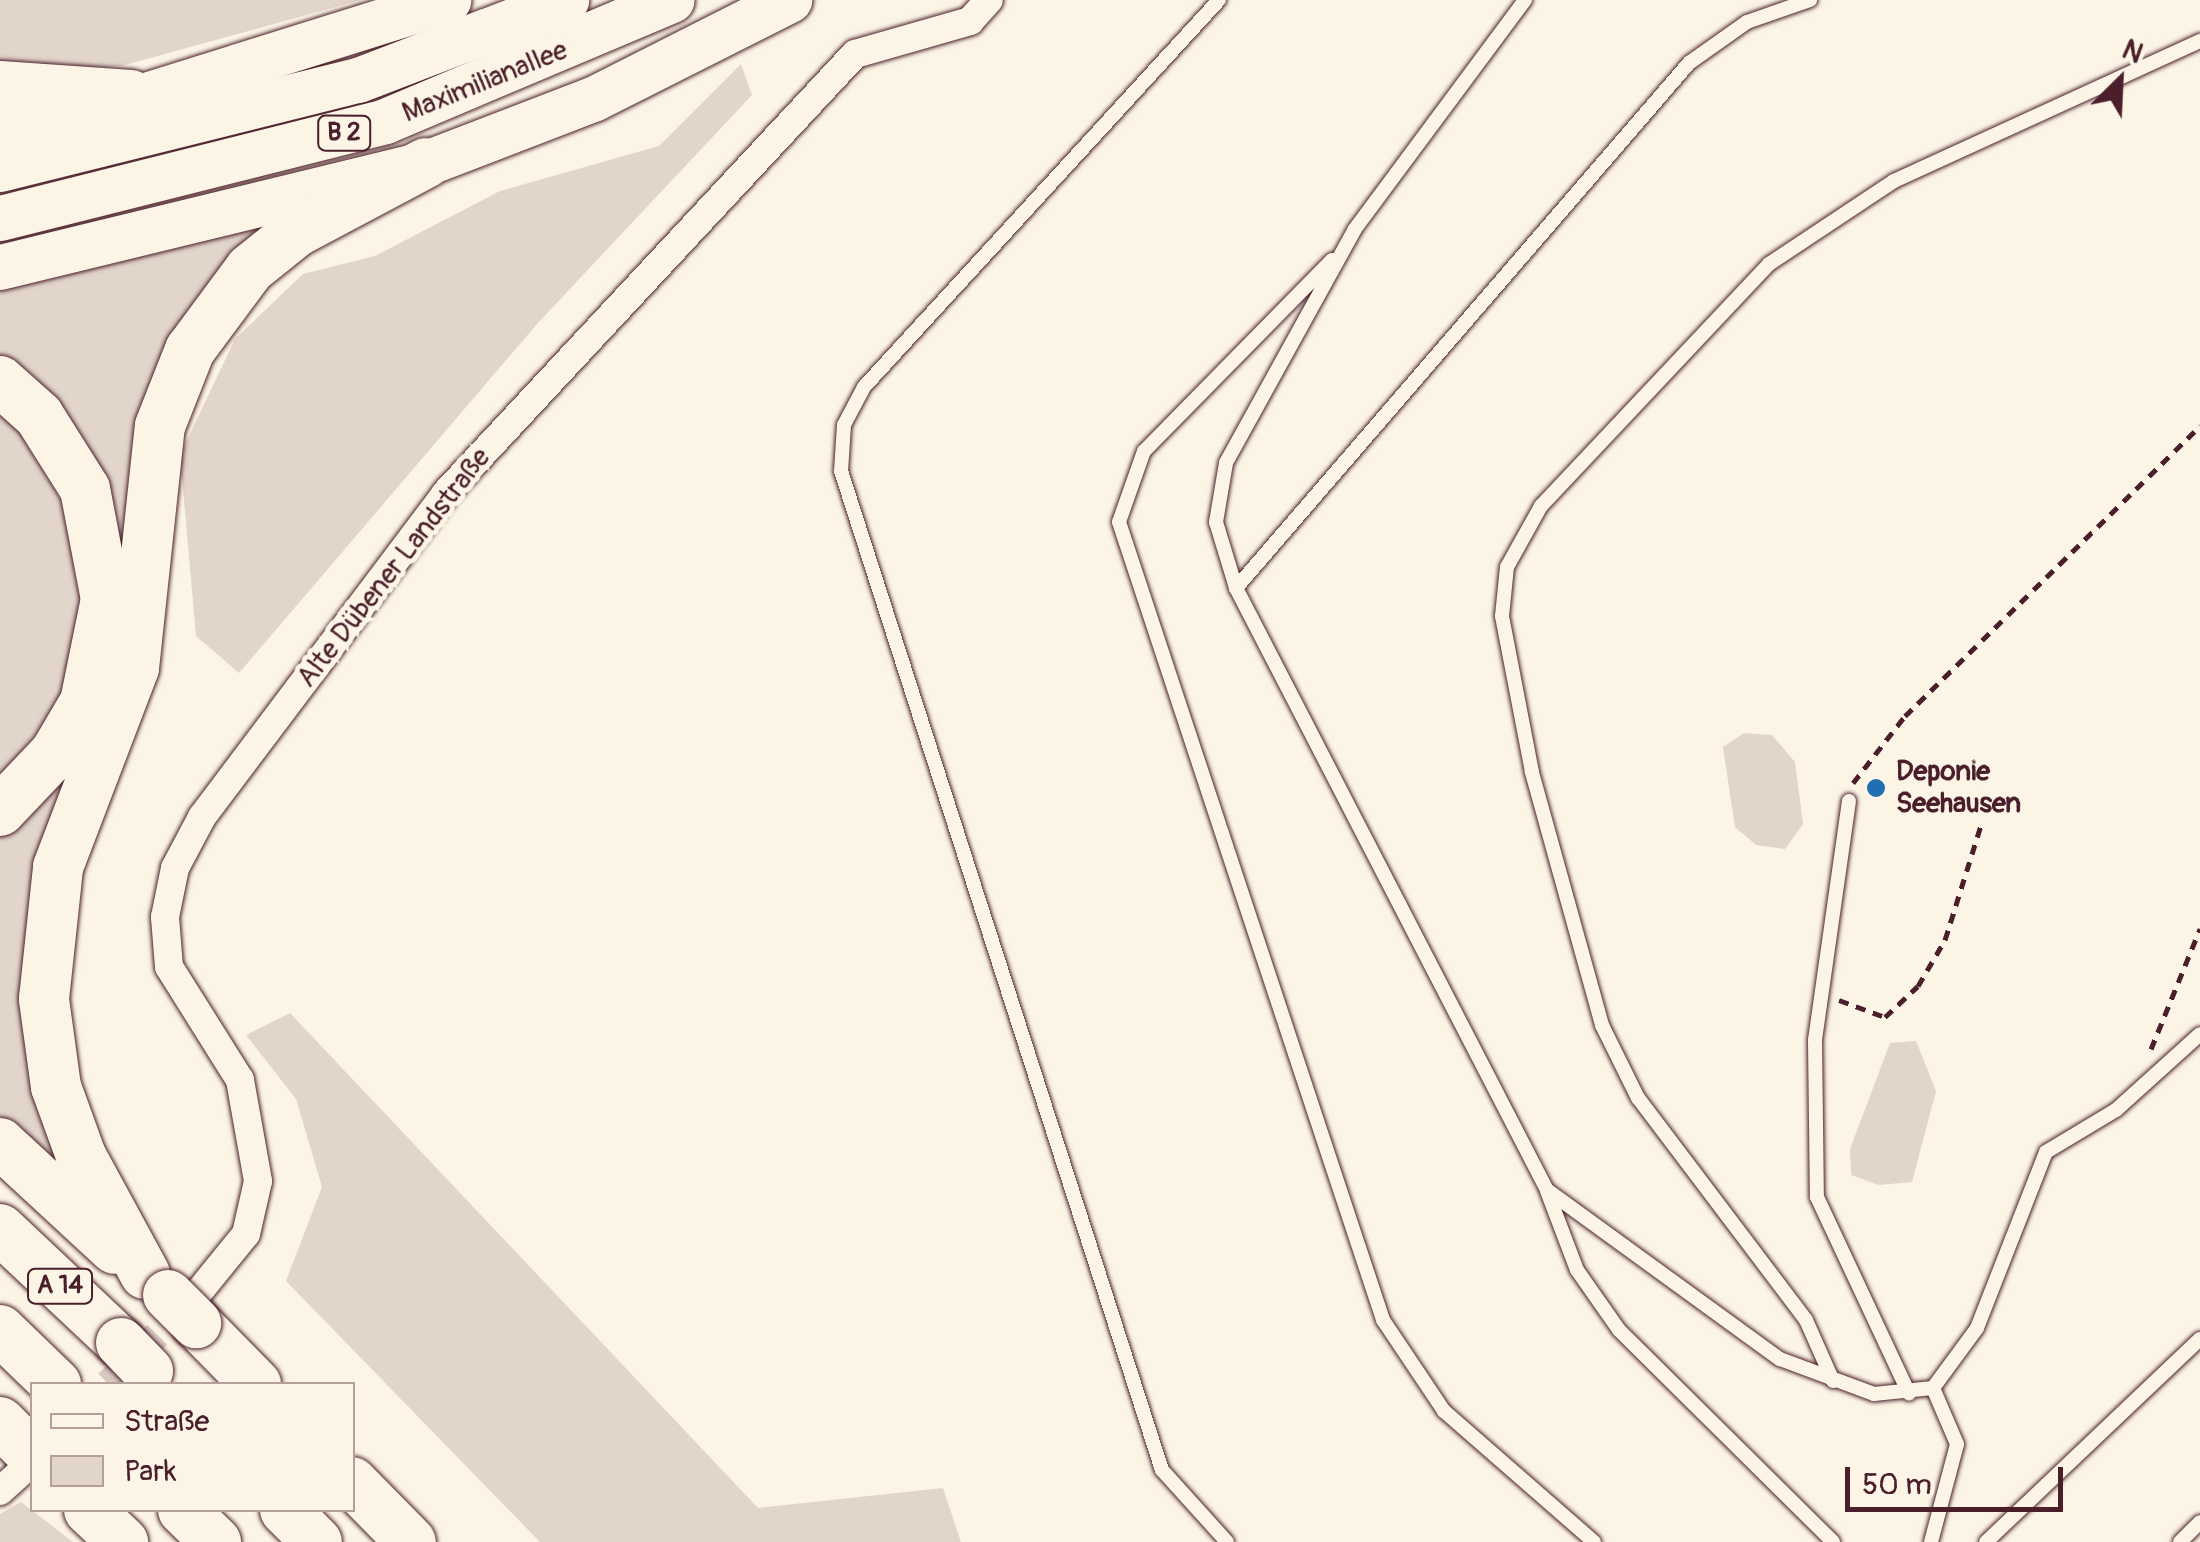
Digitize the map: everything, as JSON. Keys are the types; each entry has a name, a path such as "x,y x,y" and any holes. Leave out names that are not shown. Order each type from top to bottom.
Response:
{"highway":[{"path":"0,129 130,95 448,0"},
{"name":"Maximilianallee","path":"0,169 358,80 566,0"},
{"name":"Maximilianallee","path":"0,218 384,122 672,0"},
{"path":"176,1296 81,1156 56,1087 44,999 58,867 134,668 160,426 190,350 250,269 296,232 426,163 593,98 789,0"},
{"path":"0,86 130,95"},
{"path":"0,267 426,163"},
{"path":"0,380 39,416 85,488 106,599 84,702 55,753 0,811"},
{"path":"0,1143 176,1296 254,1382"},
{"name":"A 14","path":"0,1228 144,1366"},
{"name":"A 14","path":"0,1330 54,1382"},
{"path":"355,1485 411,1542"},
{"path":"91,1512 123,1542"},
{"path":"185,1512 216,1542"},
{"path":"287,1512 317,1542"}],"street":[{"name":"Alte Dübener Landstraße","path":"176,1296 246,1234 258,1181 240,1080 170,967 172,884 202,817 445,494 855,54 970,21 989,0"}],"lane":[{"path":"1219,0 864,388 844,425 841,471 1162,1470 1227,1542"},
{"path":"1525,0 1345,246 1226,463 1216,522 1236,588 1547,1190 1577,1270 1619,1330 1833,1542"},
{"path":"1236,588 1688,64 1747,22 1810,0"},
{"path":"1833,1381 1806,1320 1638,1098 1602,1025 1532,772 1502,616 1507,567 1541,506 1769,264 1894,181 2200,41"},
{"path":"1345,246 1144,451 1119,522 1383,1320 1444,1411 1594,1542"},
{"path":"1848,801 1820,987 1817,1197 1909,1393"},
{"path":"1547,1190 1780,1359 1833,1381 1909,1393 1933,1388 1977,1328 2046,1152 2130,1098 2200,1034"},
{"path":"1986,1542 2200,1339"},
{"path":"1930,1542 1956,1444 1933,1388"},
{"path":"2180,1542 2200,1522"}],"path":[{"path":"1848,801 1856,769 1905,716 2200,426"},
{"path":"1820,987 1873,1018 1902,1003 1946,940 1982,822"},
{"path":"2130,1098 2200,929"}],"green space":[{"path":"0,0 361,0 121,66 11,73 0,70"},
{"path":"741,64 752,95 537,324 239,673 196,636 180,455 235,339 303,274 375,256 500,191 659,146"},
{"path":"268,225 127,542 117,539 0,357 0,285"},
{"path":"0,410 37,444 75,536 86,610 68,693 0,780"},
{"path":"1744,733 1772,735 1795,762 1803,824 1785,849 1756,845 1735,827 1723,747"},
{"path":"57,775 67,792 59,1146 48,1160 0,1116 0,825"},
{"path":"290,1013 758,1508 943,1488 961,1542 540,1542 286,1281 322,1187 296,1099 246,1035"},
{"path":"1916,1041 1936,1091 1912,1182 1879,1185 1851,1175 1850,1149 1890,1043"},
{"path":"21,1502 73,1542 0,1542 0,1514"}],"tunnel":[{"path":"110,1382 190,1302"}],"place":[{"name":"Deponie Seehausen","path":"1876,788"}]}
